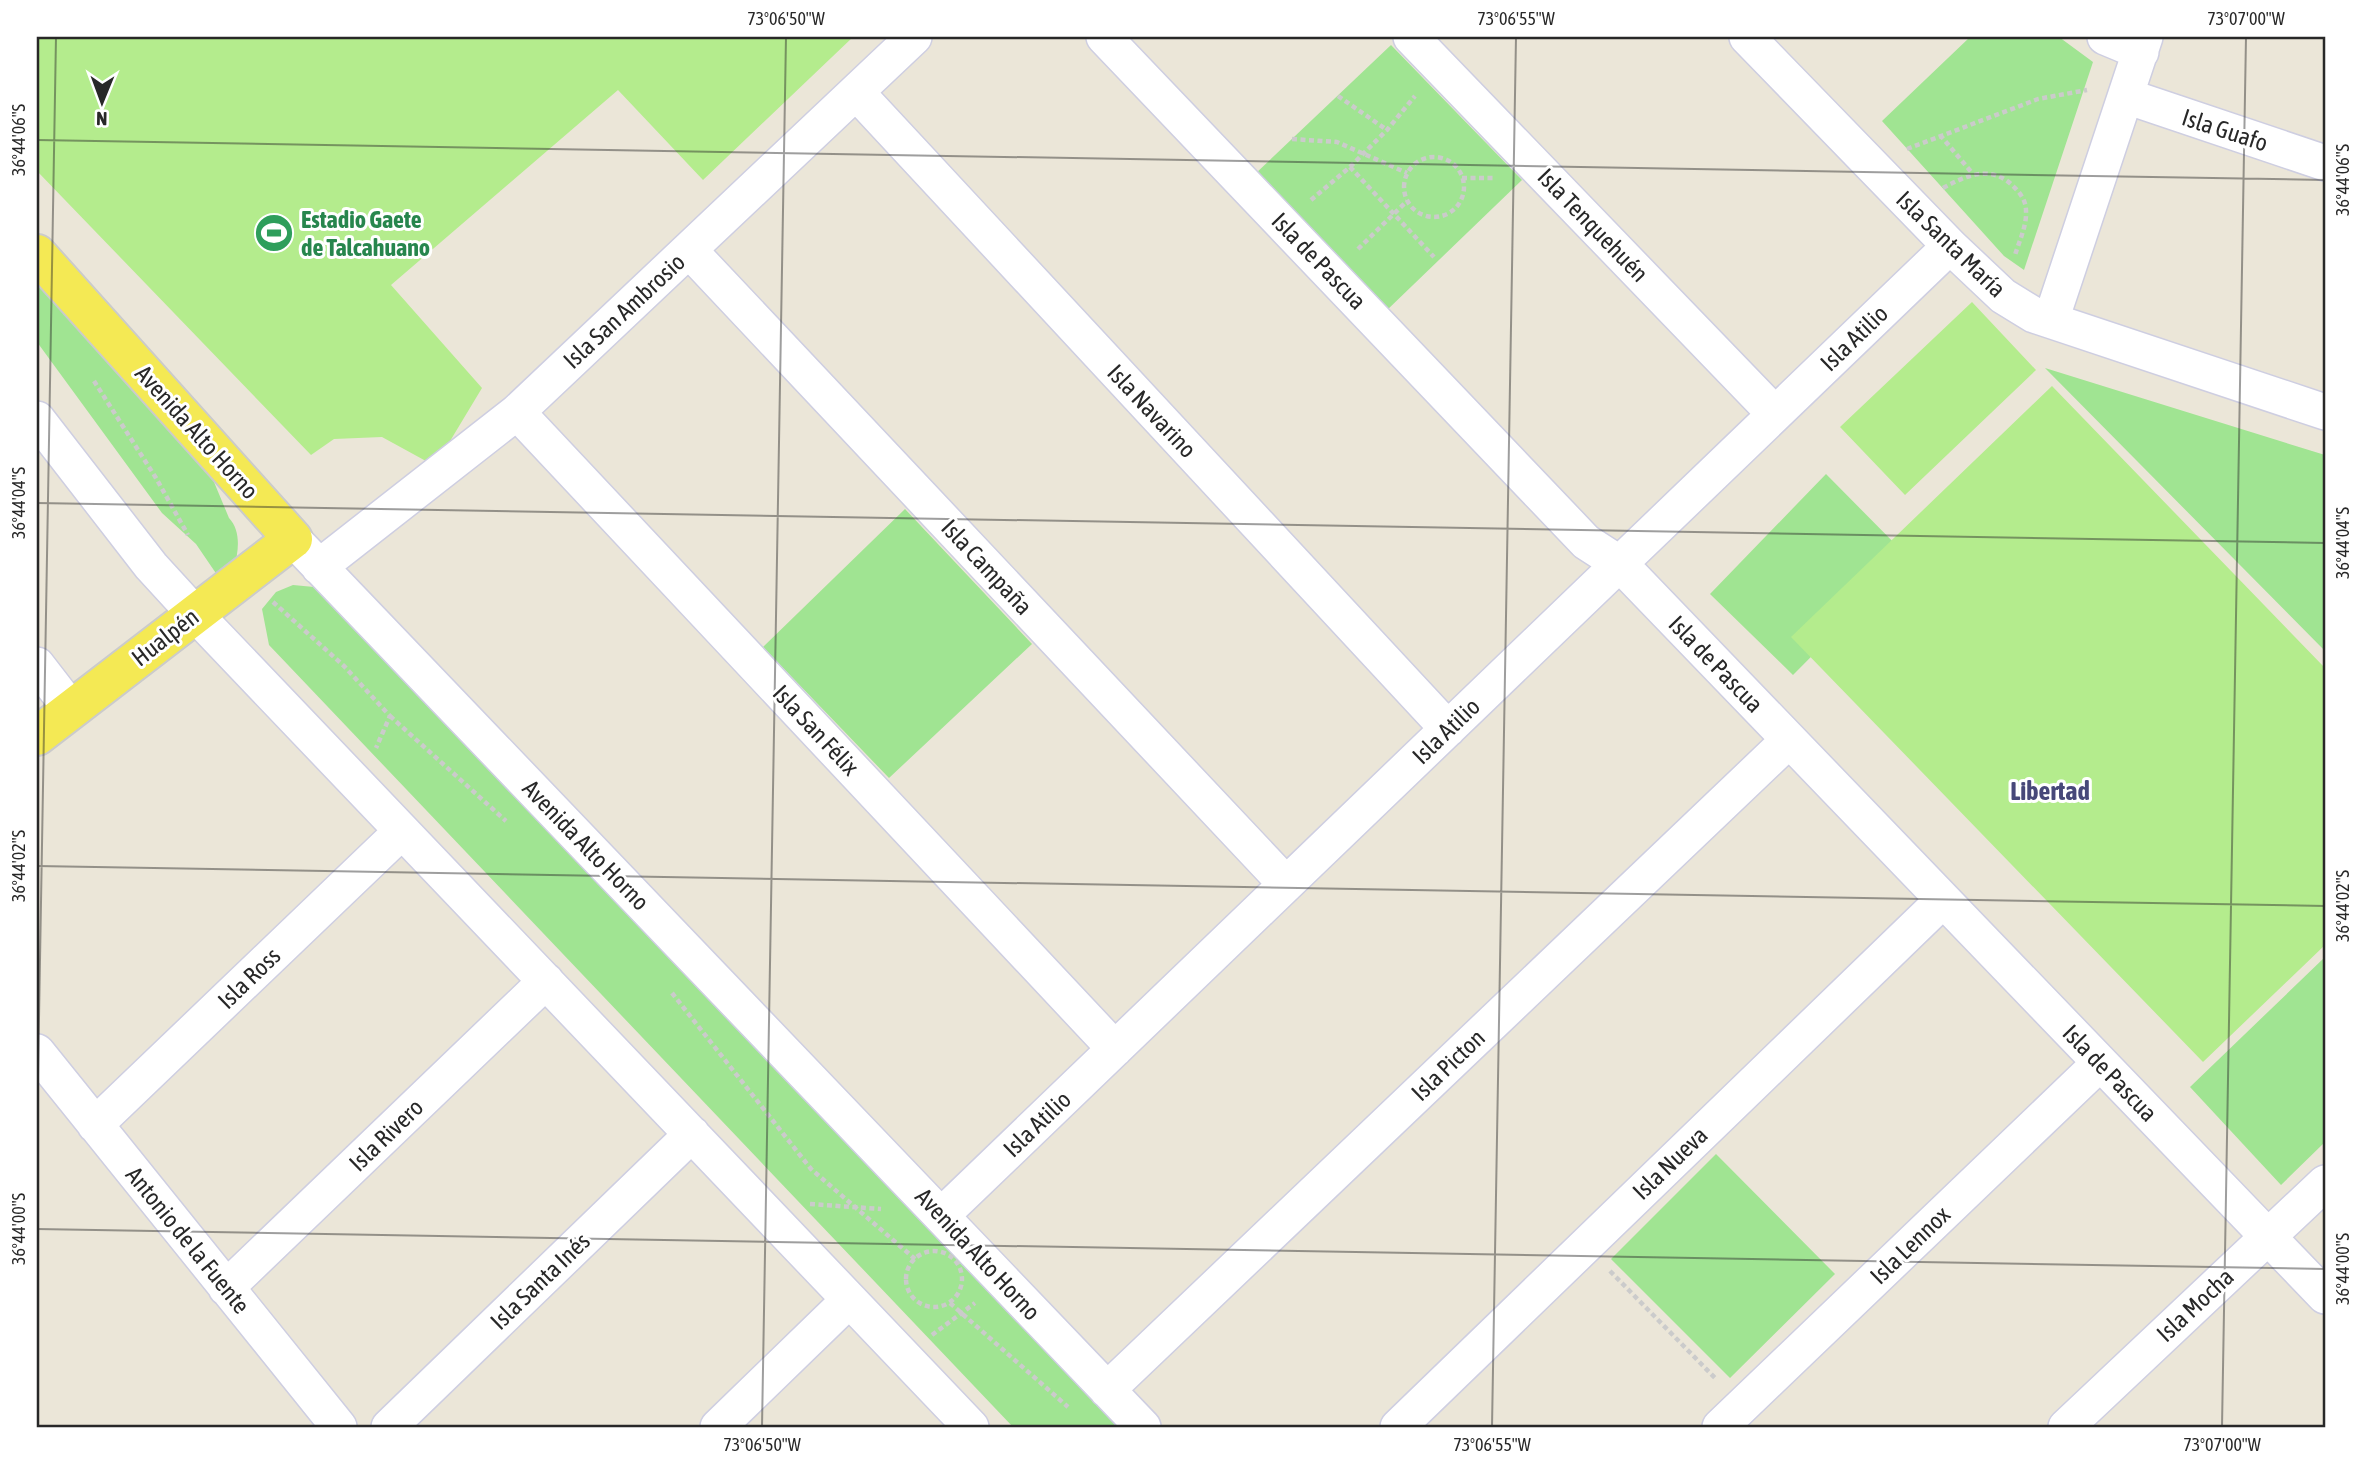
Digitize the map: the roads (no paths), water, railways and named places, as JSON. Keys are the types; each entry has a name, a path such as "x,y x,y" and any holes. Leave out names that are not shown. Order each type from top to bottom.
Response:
{"main road":[{"name":"Avenida Alto Horno","path":"37,254 293,539"},
{"name":"Hualpén","path":"37,736 293,539"}],"street":[{"name":"Isla San Ambrosio","path":"320,567 517,412 914,37"},
{"name":"Isla de Pascua","path":"1104,37 1586,542 1620,564 2325,1296"},
{"name":"Isla Tenquehuén","path":"1411,37 1775,414"},
{"name":"Isla Santa María","path":"1747,37 1950,246 2003,296 2034,315 2325,412"},
{"path":"2051,320 2111,93 2143,44 2105,37"},
{"name":"Isla Navarino","path":"856,93 1448,729"},
{"name":"Isla Guafo","path":"2111,93 2325,163"},
{"name":"Isla Atilio","path":"942,1216 1950,246"},
{"name":"Isla Campaña","path":"689,250 1286,884"},
{"name":"Isla San Félix","path":"517,412 1115,1049"},
{"path":"37,419 151,566 195,614 971,1427"},
{"name":"Avenida Alto Horno","path":"293,539 1143,1427"},
{"path":"37,665 71,709"},
{"name":"Isla Picton","path":"1107,1390 1789,740"},
{"name":"Isla Ross","path":"95,1125 402,831"},
{"name":"Isla Nueva","path":"1398,1427 1943,900"},
{"name":"Isla Rivero","path":"226,1288 546,981"},
{"name":"Antonio de la Fuente","path":"37,1052 339,1427"},
{"name":"Isla Lennox","path":"1731,1417 2100,1063"},
{"name":"Isla Santa Inés","path":"389,1427 692,1134"},
{"name":"Isla Mocha","path":"2081,1422 2325,1182"},
{"path":"718,1427 848,1301"}],"place":[{"name":"Estadio Gaete de Talcahuano","path":"274,233"}],"district":[{"name":"Libertad","path":"2050,791"}]}
